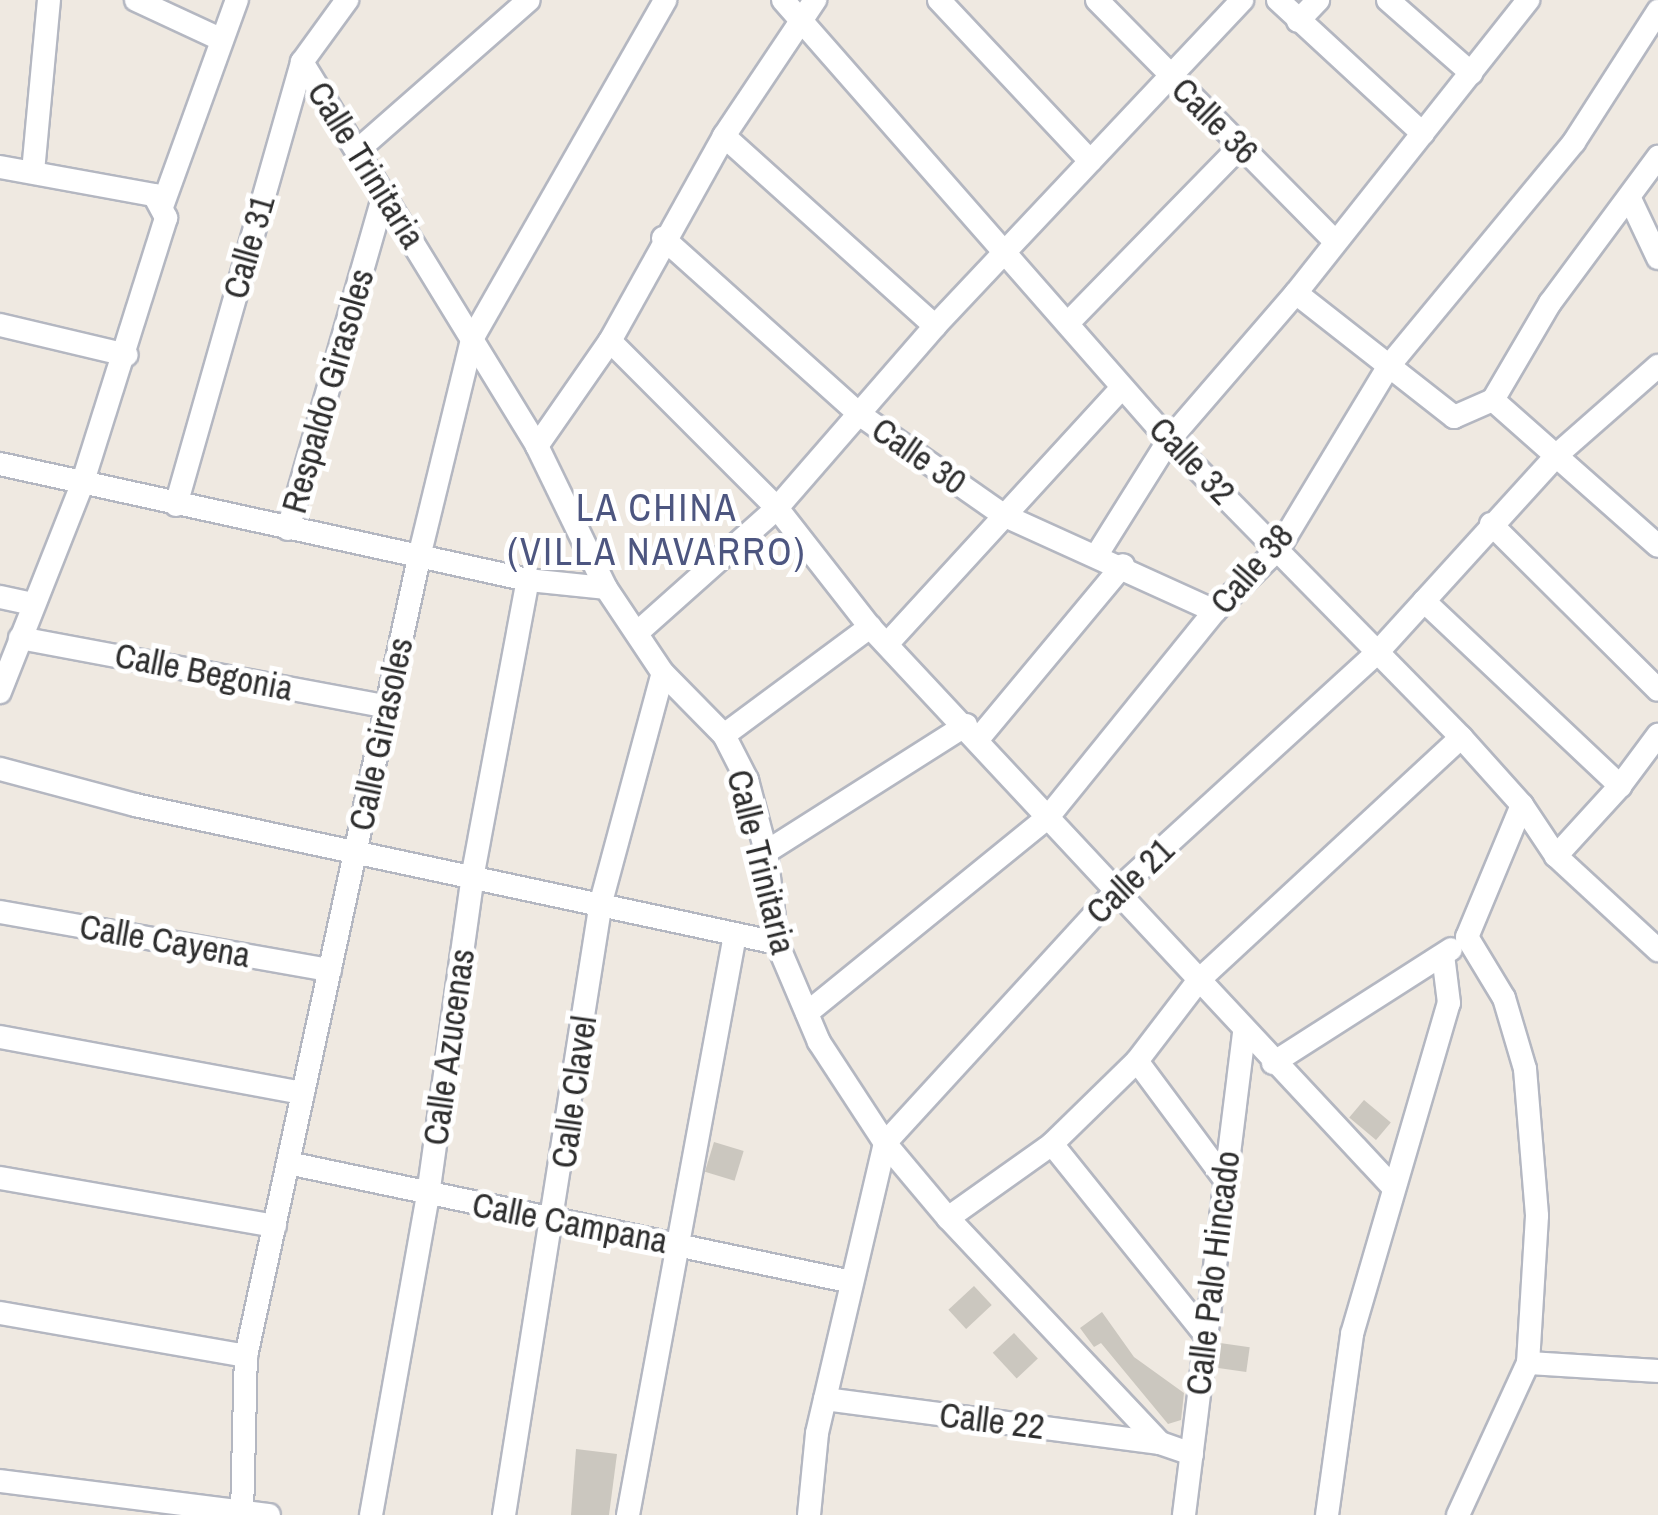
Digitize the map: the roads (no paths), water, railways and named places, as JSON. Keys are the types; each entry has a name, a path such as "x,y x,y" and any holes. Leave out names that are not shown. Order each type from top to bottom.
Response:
{"street":[{"path":"33,172 49,0"},
{"path":"136,0 220,40"},
{"path":"0,692 84,482 166,218 163,204 237,0"},
{"name":"Calle 31","path":"176,505 302,62 347,0"},
{"path":"358,150 529,0"},
{"name":"Calle Girasoles","path":"242,1513 246,1356 420,553 472,340 665,0"},
{"path":"939,0 1090,161"},
{"name":"Calle 36","path":"1097,0 1334,240"},
{"path":"638,632 777,508 935,326 1242,0"},
{"path":"1278,0 1423,134"},
{"path":"1298,21 1318,0"},
{"path":"1388,0 1471,73"},
{"path":"1098,553 1169,440 1296,294 1334,240 1528,0"},
{"path":"537,446 610,341 664,238 799,6"},
{"name":"Calle 32","path":"799,6 1169,440 1461,737 1522,805 1556,856 1658,950"},
{"name":"Calle 38","path":"807,1013 1048,817 1216,611 1279,548 1388,367 1574,142 1658,11"},
{"name":"Calle Trinitaria","path":"302,62 537,446 606,588 663,673 724,735 747,780 766,852 778,943 807,1013 885,1143 948,1218 1160,1442 1192,1454"},
{"path":"724,136 935,326"},
{"path":"1068,323 1240,147"},
{"path":"1296,294 1454,417 1492,400 1550,303 1631,201 1658,157"},
{"path":"0,167 154,195 163,204"},
{"name":"Respaldo Girasoles","path":"288,529 384,194"},
{"path":"1631,201 1658,258"},
{"name":"Calle 30","path":"664,238 859,414 1002,515 1098,553 1216,611"},
{"path":"0,325 126,355"},
{"path":"610,341 777,508 870,628 973,731 1114,892 1391,1185"},
{"name":"Calle 21","path":"809,1515 825,1399 885,1143 1114,892 1376,654 1560,453 1658,366"},
{"path":"888,643 1122,388"},
{"path":"1492,400 1560,453 1658,546"},
{"path":"0,464 288,529 420,553 528,580 606,588"},
{"path":"1491,524 1658,690"},
{"path":"766,852 973,731 1123,565"},
{"name":"Calle Azucenas","path":"371,1515 428,1195 473,874 528,580"},
{"path":"0,596 32,604"},
{"path":"1424,601 1620,786"},
{"path":"724,735 870,628"},
{"name":"Calle Begonia","path":"20,638 387,707"},
{"name":"Calle Clavel","path":"504,1515 555,1220 601,902 663,673"},
{"path":"1556,856 1620,786 1658,735"},
{"path":"948,1218 1052,1144 1137,1061 1198,980 1461,737"},
{"path":"0,769 135,805 356,848 778,943"},
{"path":"1273,1063 1467,937 1522,805"},
{"name":"Calle Cayena","path":"0,912 330,970"},
{"path":"628,1515 735,935"},
{"path":"1458,1515 1528,1362 1537,1216 1524,1069 1504,998 1467,937"},
{"path":"1326,1515 1352,1334 1391,1185 1449,1003 1443,955"},
{"name":"Calle Palo Hincado","path":"1184,1515 1244,1031"},
{"path":"0,1037 303,1093"},
{"path":"1137,1061 1224,1178"},
{"path":"1052,1144 1205,1334"},
{"name":"Calle Campana","path":"288,1162 428,1195 852,1282"},
{"path":"0,1178 275,1226"},
{"path":"0,1312 246,1356"},
{"path":"1528,1362 1658,1371"},
{"name":"Calle 22","path":"825,1399 1160,1442"},
{"path":"0,1481 269,1515"}],"district":[{"name":"LA CHINA (VILLA NAVARRO)","path":"657,530"}]}
